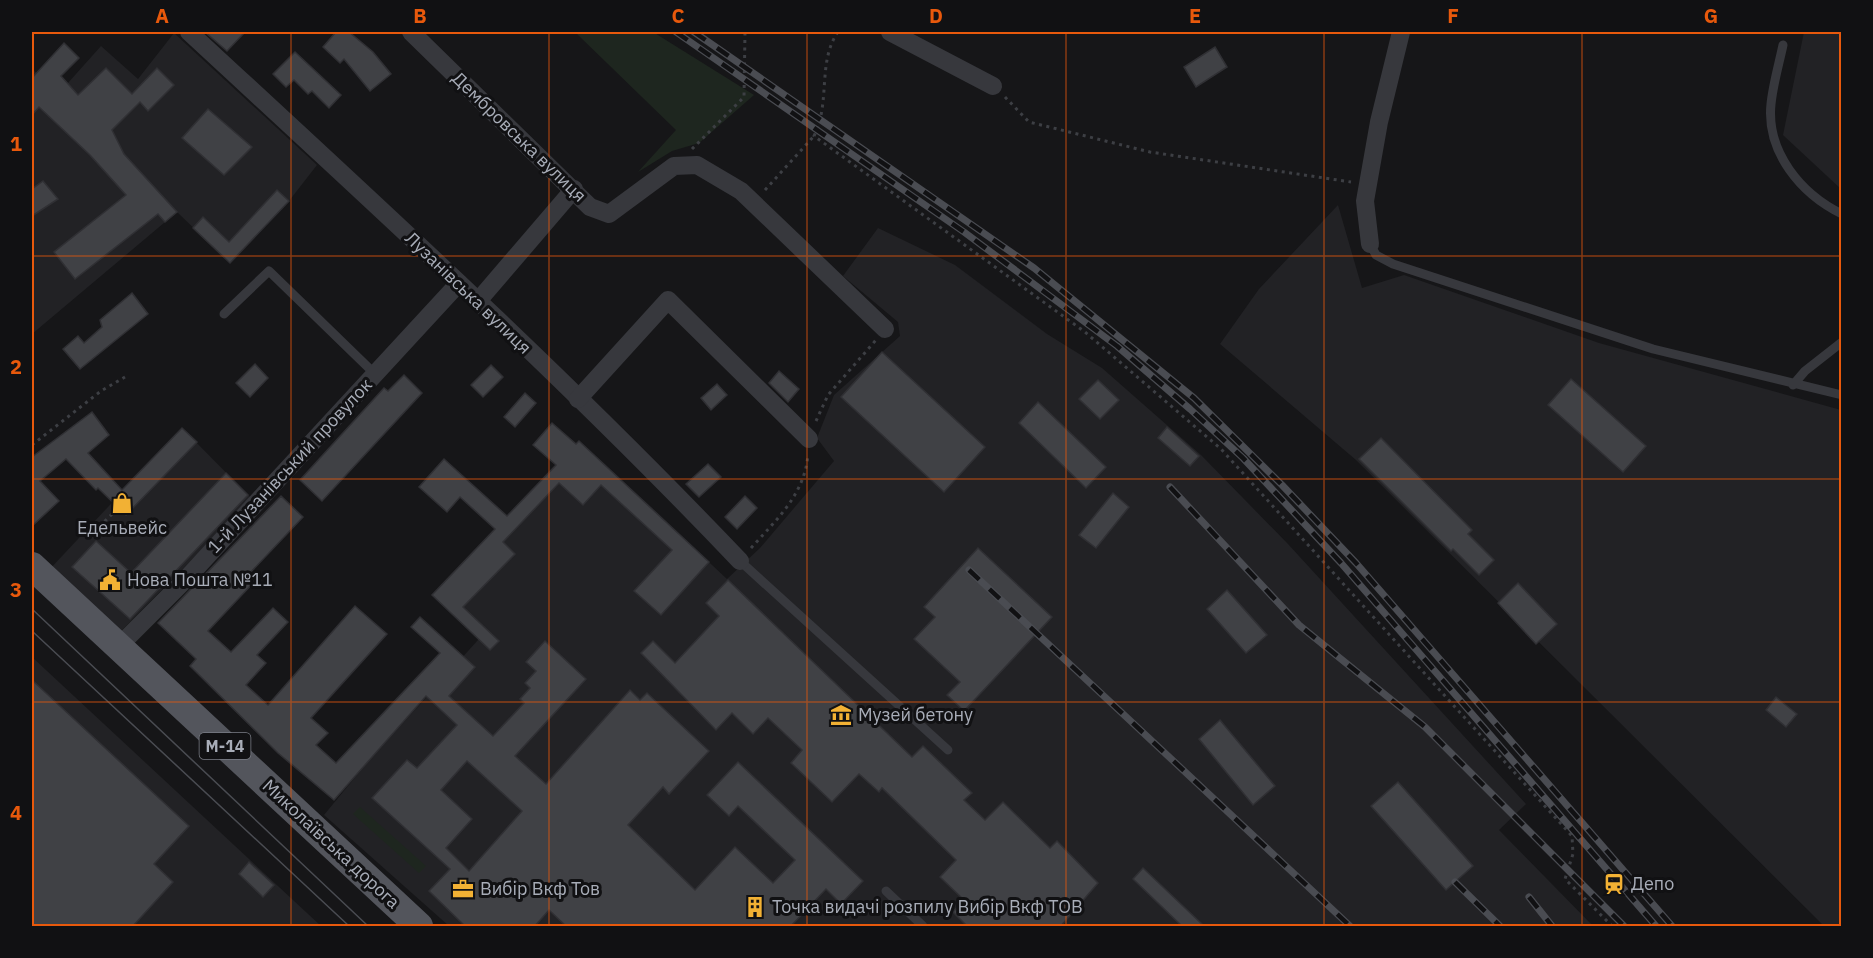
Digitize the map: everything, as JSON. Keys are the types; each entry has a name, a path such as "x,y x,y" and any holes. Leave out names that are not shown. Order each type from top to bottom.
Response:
{"main road":[{"name":"Миколаївська дорога","path":"32,566 419,927"}],"street":[{"name":"Лузанівська вулиця","path":"189,32 478,301 669,486 741,561"},
{"name":"Дембровська вулиця","path":"411,32 590,207 609,214 674,166"},
{"path":"890,32 993,86"},
{"path":"1370,244 1365,201 1379,122 1401,32"},
{"path":"674,166 697,165 741,191 885,329"},
{"path":"478,301 574,189"},
{"name":"1-й Лузанівський провулок","path":"118,647 186,579 459,283"},
{"path":"578,399 668,300 810,439"}],"lane":[{"path":"1783,45 1771,105 1772,130 1779,151 1789,172 1807,190 1842,214"},
{"path":"1370,244 1377,255 1393,264 1653,349 1793,385 1842,395"},
{"path":"224,314 269,271 375,374"},
{"path":"1793,385 1805,371 1842,342"},
{"path":"741,561 948,750"},
{"path":"886,891 923,927"}],"path":[{"path":"674,166 744,97 745,32"},
{"path":"754,203 814,136 824,105 827,57 838,32"},
{"path":"993,86 1029,122 1150,152 1368,185"},
{"path":"814,136 1085,332 1221,449 1572,836 1574,854 1565,879 1612,927"},
{"path":"32,445 101,391 125,377"},
{"path":"94,532 119,507"}],"shaded area":[{"path":"575,32 653,32 754,95 699,143 672,151 638,172 676,130"},
{"path":"1804,32 1841,32 1841,189 1783,135"},
{"path":"174,33 317,165 289,201 230,263 177,212 32,334 32,69 59,93 101,46 138,79"},
{"path":"1338,205 1362,288 1404,275 1599,343 1841,410 1841,926 1824,926 1356,460 1220,344 1259,289"},
{"path":"878,228 955,265 1047,334 1102,368 1201,455 1288,544 1526,804 1499,830 1593,926 449,926 324,815 366,764 487,630 451,596 590,451 727,579 760,548 834,461 817,438 834,395 900,336 898,322 843,276"},
{"path":"182,428 252,499 121,631 49,570"},
{"path":"32,657 321,926 32,926"},
{"path":"360,807 426,866 419,873 353,814"}],"building":[{"path":"205,32 245,32 227,51"},
{"path":"336,32 349,32 373,52 391,74 370,91 344,59 340,63 323,47"},
{"path":"64,43 79,58 61,76 78,95 106,68 132,94 157,68 174,85 148,111 140,102 112,130 124,154 177,212 165,222 158,214 75,279 54,252 126,195 90,155 39,107 32,115 32,78"},
{"path":"1215,47 1227,67 1196,87 1184,67"},
{"path":"295,52 341,95 329,108 312,91 308,94 294,80 286,87 273,74"},
{"path":"208,109 252,147 224,175 182,138"},
{"path":"43,181 58,199 32,216 32,189"},
{"path":"277,190 289,201 230,263 193,228 203,217 229,242"},
{"path":"132,293 148,314 80,369 63,349 78,336 84,343 102,327 100,320"},
{"path":"882,352 985,447 944,492 841,397"},
{"path":"255,364 268,378 250,397 236,383"},
{"path":"491,365 503,377 483,397 471,385"},
{"path":"779,371 799,389 788,402 769,383"},
{"path":"404,375 422,393 322,501 300,480 384,388 388,391"},
{"path":"1571,379 1646,446 1623,472 1548,405"},
{"path":"1098,380 1119,400 1100,419 1079,399"},
{"path":"717,384 727,395 711,410 701,398"},
{"path":"525,393 536,403 515,427 504,417"},
{"path":"1038,402 1106,467 1086,488 1019,423"},
{"path":"92,412 109,435 88,453 122,490 182,428 197,442 126,515 98,488 96,490 66,459 40,481 59,501 32,526 32,457"},
{"path":"552,423 576,444 579,441 709,562 661,615 634,591 672,550 601,485 583,505 559,483 503,542 515,554 463,607 499,641 490,650 432,595 495,529 460,497 447,512 419,487 444,459 507,516 556,465 533,445"},
{"path":"1167,427 1199,456 1190,466 1158,438"},
{"path":"1381,438 1472,530 1468,534 1494,560 1479,575 1453,549 1451,551 1359,459"},
{"path":"708,464 721,477 699,497 686,484"},
{"path":"226,473 248,495 130,619 72,567 96,541 131,573"},
{"path":"1113,493 1129,507 1096,548 1079,535"},
{"path":"281,496 303,517 249,574 256,580 208,631 231,652 273,608 288,622 257,655 266,663 246,685 268,705 355,606 387,634 311,718 328,733 316,745 336,763 440,653 411,627 420,617 475,667 449,696 493,736 524,703 520,699 530,688 525,683 536,671 526,662 545,641 586,679 515,756 546,784 630,690 640,700 647,693 709,751 669,794 663,787 628,825 695,890 735,847 773,883 795,860 738,806 729,816 707,795 738,762 863,881 841,904 826,889 790,927 567,927 549,910 534,927 466,927 429,891 450,869 372,798 407,760 417,768 457,725 426,696 334,800 278,753 190,666 196,659 158,623","holes":["467,761 522,811 469,871 446,848 472,819 441,790"]},
{"path":"745,496 757,508 737,529 725,517"},
{"path":"978,548 1052,617 964,711 947,695 960,682 914,639 935,617 924,607"},
{"path":"728,580 912,757 923,746 972,793 964,800 985,820 1003,802 1050,848 1057,841 1098,883 1060,927 968,927 953,912 964,900 940,877 956,860 882,788 879,792 859,774 832,802 791,763 802,750 768,718 753,734 732,713 716,730 641,653 653,641 675,663 719,616 706,603"},
{"path":"1518,583 1557,624 1536,644 1498,603"},
{"path":"1227,590 1267,635 1246,653 1207,609"},
{"path":"32,680 189,826 154,864 173,882 132,927 32,927"},
{"path":"1776,697 1797,714 1786,727 1766,710"},
{"path":"1220,720 1275,786 1253,805 1199,739"},
{"path":"1398,782 1473,866 1446,890 1371,806"},
{"path":"249,862 274,885 263,897 239,874"},
{"path":"1143,868 1205,927 1183,927 1133,879"}],"tram line":[{"path":"32,609 368,926"},
{"path":"32,631 349,926"}],"railway":[{"path":"676,32 964,232 1117,346 1190,409 1243,458 1341,563 1656,926"},
{"path":"694,32 1034,268 1194,398 1282,485 1356,563 1672,926"},
{"path":"1170,487 1299,625 1425,727 1624,926"},
{"path":"969,570 1350,926"},
{"path":"1455,882 1500,926"},
{"path":"1529,897 1552,926"}],"place":[{"name":"Едельвейс","path":"122,503"},
{"name":"Нова Пошта №11","path":"110,580"},
{"name":"Музей бетону","path":"841,715"},
{"name":"Депо","path":"1614,884"},
{"name":"Вибір Вкф Тов","path":"463,889"},
{"name":"Точка видачі розпилу Вибір Вкф ТОВ","path":"755,907"}]}
